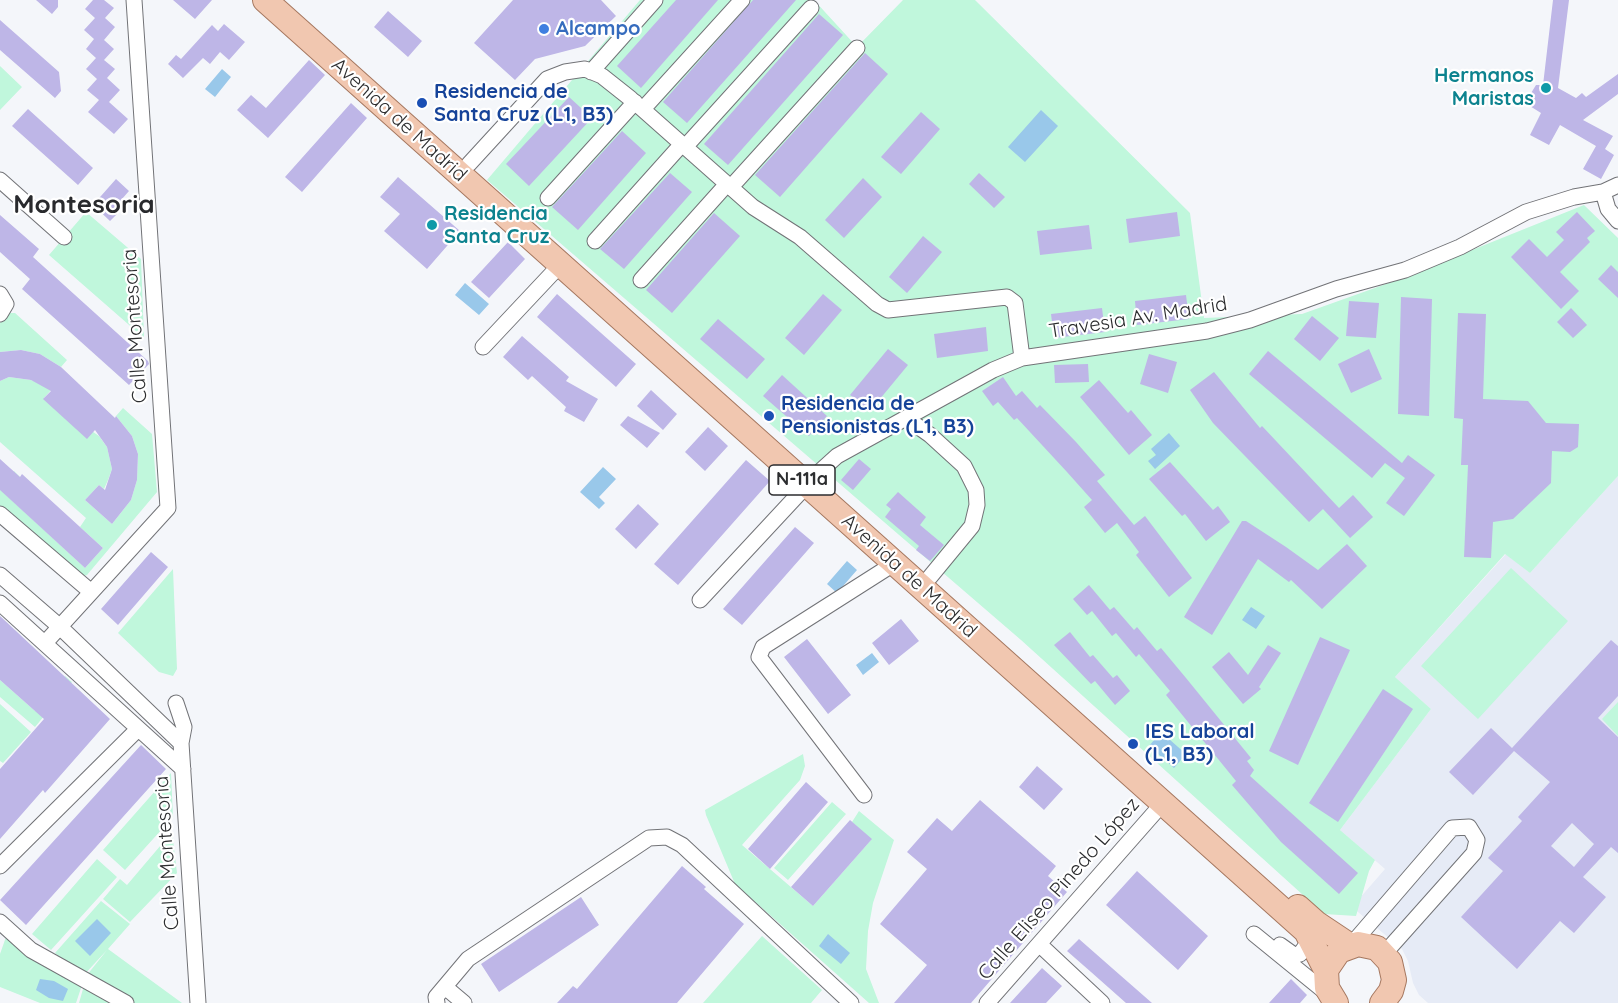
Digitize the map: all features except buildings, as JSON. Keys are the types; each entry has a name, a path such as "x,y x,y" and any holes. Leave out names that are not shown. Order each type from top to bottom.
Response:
{"main road":[{"name":"Avenida de Madrid","path":"265,0 561,264 812,480 930,577 1316,923 1350,945"},
{"name":"Avenida de Madrid","path":"286,0 469,164 812,480 895,563 1306,932 1326,970"},
{"name":"N-111a","path":"1350,945 1368,945 1384,954"},
{"path":"1326,970 1339,951 1350,945"},
{"path":"1384,954 1390,962 1394,980 1405,1003"},
{"name":"N-111a","path":"1326,970 1325,979 1333,1000"},
{"path":"1382,1003 1391,991 1394,980"}],"street":[{"name":"Calle Montesoria","path":"45,643 168,508 134,0"},
{"path":"591,72 656,0"},
{"path":"548,198 742,0"},
{"path":"595,241 812,8"},
{"path":"641,280 856,48"},
{"path":"469,164 546,79 565,72 585,69 602,76 753,207 800,237 877,304 888,310 1007,297 1016,303 1022,358"},
{"path":"0,180 64,237"},
{"name":"Travesia Av. Madrid","path":"700,600 837,456 993,370 1022,358 1208,331 1250,320 1336,289 1405,270 1460,247 1526,212 1574,197 1603,192 1618,185"},
{"path":"1603,192 1608,209 1618,221"},
{"path":"483,347 561,264"},
{"path":"0,294 6,304 0,314"},
{"path":"906,418 930,435 964,466 976,490 977,505 972,526 930,577"},
{"path":"0,514 90,591"},
{"path":"864,795 759,657 763,647 895,563"},
{"path":"0,575 59,626 181,743"},
{"path":"0,603 183,769"},
{"name":"Calle Montesoria","path":"176,703 184,727 181,743 198,1003"},
{"path":"0,866 138,729"},
{"name":"Calle Eliseo Pinedo López","path":"987,1003 1163,803"},
{"path":"1350,945 1452,828 1469,827 1477,840 1474,853 1384,954"},
{"path":"437,1003 436,998 468,959 650,838 667,837 681,845 851,1003"},
{"path":"0,922 31,950 126,1003"},
{"path":"1311,939 1306,948 1294,955 1257,932 1333,1000"},
{"path":"1039,944 1102,1003"},
{"path":"445,987 464,1003"}],"shaded area":[{"path":"1618,476 1618,1003 1428,1003 1419,995 1413,983 1408,961 1402,949 1352,907 1385,869 1340,830 1431,709 1395,677 1506,554 1530,573"}],"green space":[{"path":"640,0 814,0 857,47 903,0 975,0 1190,213 1204,318 1302,314 1400,279 1584,205 1618,238 1618,476 1530,573 1505,554 1395,677 1431,709 1340,830 1375,860 1369,871 1356,916 1324,914 1021,640 487,180"},
{"path":"0,66 22,87 0,110"},
{"path":"86,212 141,259 144,338 49,255"},
{"path":"9,313 15,313 67,360 61,367 40,354 21,350 0,352 0,323"},
{"path":"9,377 31,380 52,389 44,398 99,436 107,447 112,469 108,480 104,489 99,485 85,500 112,524 131,500 137,480 138,454 132,436 116,416 123,408 152,434 157,492 87,575 81,577 0,510 0,487 14,471 20,477 5,494 85,568 103,548 80,527 86,518 0,442 0,381"},
{"path":"1511,568 1568,621 1478,719 1421,666"},
{"path":"173,569 177,669 173,676 159,672 118,633"},
{"path":"65,676 72,682 35,727 0,697 0,680 35,711"},
{"path":"1618,702 1618,736 1602,719"},
{"path":"0,704 31,732 3,763 0,761"},
{"path":"803,754 805,766 800,780 742,845 813,906 871,840 852,822 859,811 894,840 873,903 868,931 866,969 879,1003 869,1003 735,884 706,815 705,810"},
{"path":"171,773 173,817 125,870 103,850"},
{"path":"832,802 846,814 788,880 774,868"},
{"path":"172,832 177,873 130,922 103,899 120,879 127,885"},
{"path":"97,859 117,877 51,950 32,934"},
{"path":"101,901 130,924 108,949 182,1003 79,1003 87,975 107,950 83,976 55,953"},
{"path":"762,936 822,990 811,1003 703,1003"},
{"path":"6,937 29,954 83,982 76,1003 40,1003 0,987 0,954"}],"water":[{"path":"222,69 231,77 215,97 205,89"},
{"path":"1041,110 1058,126 1025,162 1008,147"},
{"path":"465,283 489,304 479,315 455,295"},
{"path":"1169,433 1180,446 1155,469 1148,461 1156,455 1151,449"},
{"path":"603,467 616,479 599,497 605,503 599,509 580,492"},
{"path":"847,561 857,570 837,593 827,584"},
{"path":"1251,607 1265,616 1256,629 1242,620"},
{"path":"872,653 879,662 863,675 856,665"},
{"path":"1161,732 1186,754 1174,768 1149,746"},
{"path":"97,919 111,933 90,956 75,941"},
{"path":"828,934 850,953 841,964 819,946"},
{"path":"40,979 54,981 68,989 63,1001 49,998 36,990"}],"place":[{"name":"Alcampo","path":"544,29"},
{"name":"Hermanos Maristas","path":"1546,88"},
{"name":"Residencia de Santa Cruz (L1, B3)","path":"422,103"},
{"name":"Residencia Santa Cruz","path":"432,225"},
{"name":"Residencia de Pensionistas (L1, B3)","path":"769,416"},
{"name":"IES Laboral (L1, B3)","path":"1133,744"}],"district":[{"name":"Montesoria","path":"84,205"}]}
